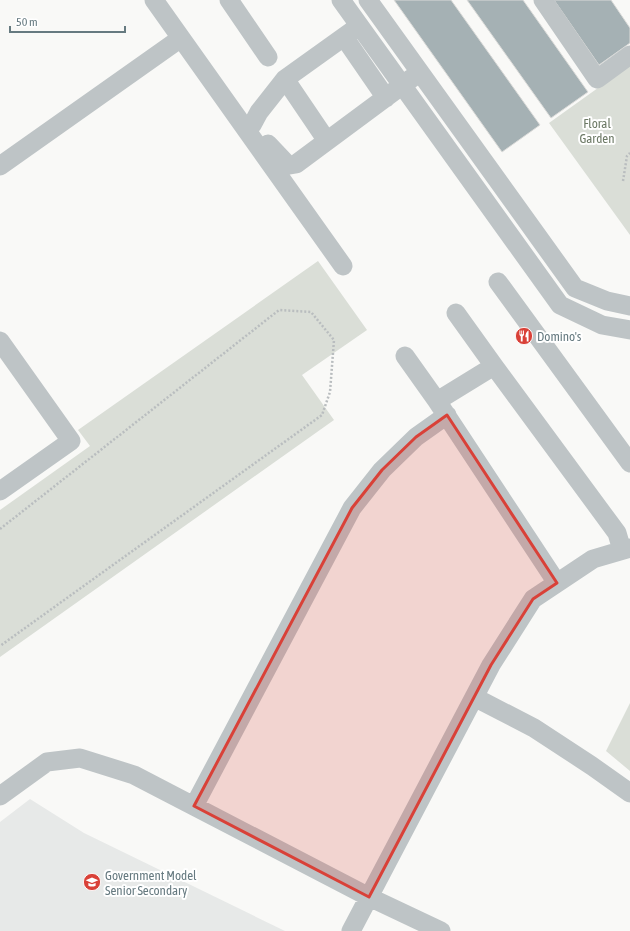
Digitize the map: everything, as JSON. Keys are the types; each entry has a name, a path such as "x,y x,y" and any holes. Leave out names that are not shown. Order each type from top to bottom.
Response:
{"street":[{"path":"154,0 249,127 343,266"},
{"path":"229,0 268,56"},
{"path":"341,0 560,305 602,325 630,330"},
{"path":"368,0 574,288 607,301 630,306"},
{"path":"543,0 597,79 630,55"},
{"path":"249,127 285,80 359,26"},
{"path":"344,37 386,98"},
{"path":"0,166 181,38"},
{"path":"249,127 286,163 290,165 296,164 419,72"},
{"path":"285,80 328,141"},
{"path":"498,282 630,463"},
{"path":"351,931 491,665 533,599 593,559 626,549 617,533 456,312"},
{"path":"0,341 71,441 0,491"},
{"path":"405,356 442,408 557,583"},
{"path":"194,806 352,508 382,470 416,437 442,408 494,366"},
{"path":"474,697 534,728 630,793"},
{"path":"0,796 47,762 80,758 134,775 369,897 441,931"}],"path":[{"path":"623,181 627,156 630,153"},
{"path":"0,529 280,310 311,312 334,340 330,392 322,415 0,646"}],"highlighted area":[{"path":"447,415 557,583 533,599 491,665 369,897 194,806 352,508 382,470 416,437"}],"shaded area":[{"name":"Government Model Senior Secondary","path":"30,799 84,833 285,931 0,931 0,822"}],"green space":[{"name":"Floral Garden","path":"630,65 630,235 549,123"},
{"path":"318,261 367,330 302,375 334,420 0,657 0,510 90,446 78,430"},
{"path":"630,703 630,771 606,751"}],"building":[{"path":"394,0 451,0 540,125 502,152"},
{"path":"467,0 523,0 588,92 551,118"},
{"path":"554,0 611,0 630,28 630,43 599,65"}],"place":[{"name":"Domino's","path":"524,336"},
{"name":"Government Model Senior Secondary","path":"92,882"}]}
